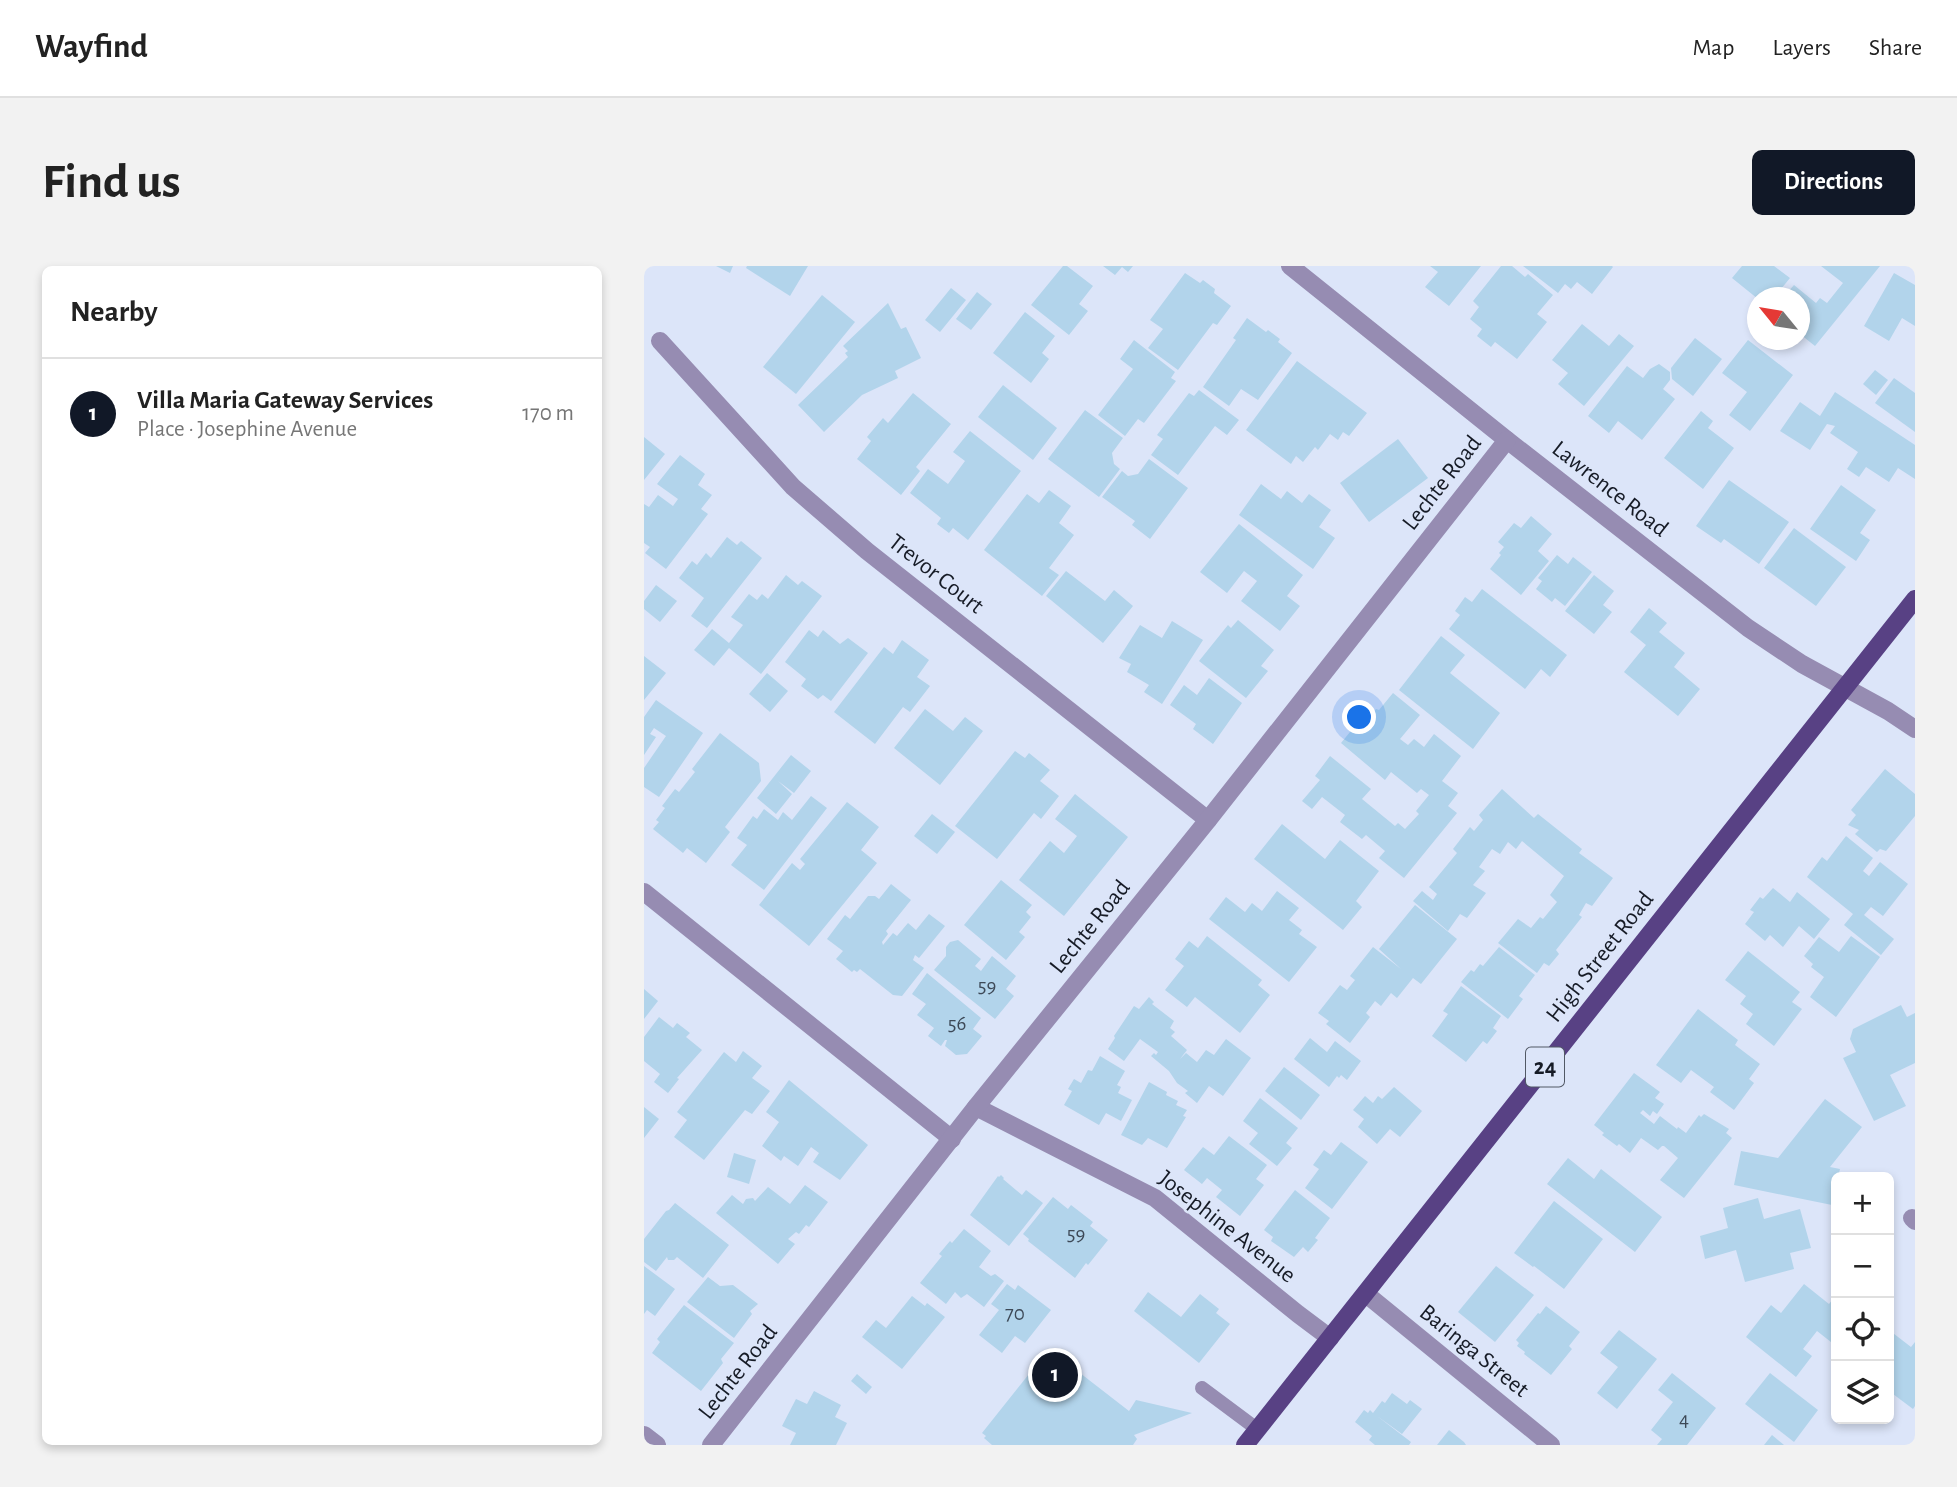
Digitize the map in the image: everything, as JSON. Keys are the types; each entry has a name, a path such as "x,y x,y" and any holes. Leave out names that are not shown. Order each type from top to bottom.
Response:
{"main road":[{"name":"High Street Road","path":"1245,1445 1915,599"}],"street":[{"name":"Lawrence Road","path":"1290,266 1748,628 1801,664 1888,711 1915,729"},
{"name":"Trevor Court","path":"660,341 793,487 878,560 1208,820"},
{"name":"Lechte Road","path":"711,1445 976,1107 1208,820 1507,440"},
{"path":"644,892 952,1139"},
{"name":"Josephine Avenue","path":"976,1107 1155,1198 1330,1338"},
{"name":"Baringa Street","path":"1366,1294 1552,1445"},
{"path":"644,1435 657,1445"}],"lane":[{"path":"1202,1388 1257,1429"}],"building":[{"path":"716,266 733,266 730,273"},
{"path":"808,266 790,296 746,268"},
{"path":"1063,266 1067,266 1093,286 1079,304 1088,311 1069,335 1031,305"},
{"path":"1103,266 1133,266 1128,272 1122,267 1115,275"},
{"path":"1430,266 1481,266 1449,306 1425,287 1438,272"},
{"path":"1501,266 1512,266 1525,277 1528,274 1553,295 1537,314 1547,322 1517,359 1495,342 1491,347 1477,336 1482,329 1470,319 1479,307 1473,301"},
{"path":"1523,266 1613,267 1592,294 1577,282 1571,289 1565,284 1558,293"},
{"path":"1742,266 1774,266 1790,278 1783,287 1747,287 1747,290 1732,278"},
{"path":"1821,266 1880,266 1815,346 1810,342 1810,298 1816,303 1820,298 1827,303 1843,283"},
{"path":"1185,273 1200,283 1203,280 1231,306 1217,325 1213,323 1178,370 1148,348 1163,329 1150,320"},
{"path":"1894,273 1915,285 1915,326 1902,318 1889,341 1864,326"},
{"path":"951,288 966,300 940,332 925,320"},
{"path":"977,292 992,304 971,330 956,319"},
{"path":"822,295 855,322 796,394 763,367"},
{"path":"888,303 901,329 906,327 921,358 895,371 898,378 862,395 824,432 798,405 848,357 845,353 848,351 843,346"},
{"path":"1025,312 1055,336 1042,353 1049,359 1031,383 993,353"},
{"path":"1247,318 1280,339 1278,342 1292,353 1258,400 1241,389 1229,406 1203,387 1236,340 1233,338"},
{"path":"1582,324 1609,346 1619,334 1634,346 1584,406 1558,384 1568,373 1552,360"},
{"path":"1695,338 1722,359 1693,396 1672,379 1671,368"},
{"path":"1134,340 1175,372 1171,378 1176,381 1144,423 1138,419 1125,436 1098,415 1133,369 1120,359"},
{"path":"1747,341 1747,350 1761,350 1793,375 1750,431 1729,415 1747,392 1722,373"},
{"path":"1297,361 1367,413 1349,436 1343,432 1338,440 1330,434 1318,450 1315,447 1303,462 1296,456 1291,464 1246,430"},
{"path":"1659,364 1670,372 1670,380 1663,389 1675,399 1642,440 1618,421 1609,433 1588,416 1627,366 1643,378 1650,369"},
{"path":"1875,370 1888,380 1876,395 1863,384"},
{"path":"1894,378 1915,393 1915,432 1875,403"},
{"path":"1003,385 1057,428 1033,460 978,417"},
{"path":"1199,390 1239,420 1227,435 1215,426 1178,475 1151,455 1163,439 1157,435 1189,393 1194,396"},
{"path":"1835,392 1915,445 1915,479 1898,468 1889,482 1866,467 1859,477 1847,469 1858,452 1830,433 1835,426 1827,424 1810,450 1780,431 1800,402 1820,416"},
{"path":"913,393 951,424 916,467 920,471 901,495 857,459 871,441 867,437 883,418 888,423"},
{"path":"1085,410 1123,438 1112,453 1114,464 1120,469 1099,497 1048,459"},
{"path":"1701,411 1713,421 1708,428 1734,448 1703,489 1664,458"},
{"path":"970,431 1021,471 968,540 953,528 949,533 937,524 941,518 910,493 928,469 948,484 965,461 953,452"},
{"path":"644,437 665,454 644,480"},
{"path":"1398,439 1428,478 1369,522 1340,483"},
{"path":"680,455 705,474 698,485 712,495 701,509 708,514 666,569 645,553 650,547 644,543 644,504 649,507 658,495 673,506 678,499 657,484"},
{"path":"1149,459 1188,488 1150,539 1132,525 1135,521 1102,497 1122,471 1128,476 1138,474"},
{"path":"1729,480 1789,522 1759,564 1724,539 1721,543 1696,526"},
{"path":"1261,484 1281,499 1287,491 1302,503 1309,494 1331,510 1319,527 1335,538 1313,569 1239,515"},
{"path":"1841,485 1876,510 1860,533 1870,540 1856,561 1810,529"},
{"path":"1049,490 1071,506 1059,523 1074,535 1049,568 1059,575 1042,596 984,550 1027,494 1039,503"},
{"path":"1531,516 1552,534 1538,551 1549,561 1521,595 1490,569 1504,547 1498,542 1514,523 1521,528"},
{"path":"1239,524 1303,575 1287,596 1300,606 1280,631 1241,601 1257,581 1244,571 1227,593 1200,572"},
{"path":"1794,528 1846,567 1816,606 1764,568"},
{"path":"727,537 737,545 741,541 762,558 707,628 691,616 704,598 679,578 692,561 697,565 706,553 711,558"},
{"path":"1557,555 1568,564 1573,557 1592,572 1565,606 1555,598 1552,602 1536,589 1542,581 1538,578"},
{"path":"1066,571 1105,601 1114,590 1133,606 1103,643 1046,596"},
{"path":"786,575 798,585 802,581 822,596 761,674 729,648 714,666 694,650 712,629 729,643 743,625 731,617 749,594 757,600 762,594 768,599"},
{"path":"1594,575 1614,591 1603,605 1612,612 1594,634 1565,611"},
{"path":"656,585 677,601 660,622 644,609 644,601"},
{"path":"1482,589 1567,655 1550,677 1541,669 1525,689 1449,629 1460,615 1455,611 1465,597 1472,602"},
{"path":"1649,608 1667,623 1659,632 1685,653 1674,667 1700,689 1678,716 1624,672 1646,645 1630,632"},
{"path":"1238,620 1274,650 1261,666 1268,671 1246,698 1199,661 1228,625 1231,628"},
{"path":"1172,621 1203,640 1162,704 1144,692 1149,685 1127,672 1131,664 1119,658 1140,625 1162,638"},
{"path":"809,630 818,637 823,630 840,644 848,638 868,653 831,701 823,695 818,699 801,686 806,679 785,662"},
{"path":"1441,636 1465,655 1450,673 1500,713 1473,749 1399,690"},
{"path":"902,640 929,660 917,677 930,686 910,712 903,707 875,744 834,712 884,647 893,654"},
{"path":"644,656 666,673 644,700"},
{"path":"767,673 788,691 770,712 749,694"},
{"path":"1209,678 1242,703 1213,744 1193,729 1196,724 1170,705 1184,685 1197,695"},
{"path":"1393,693 1420,715 1400,739 1408,745 1414,739 1424,747 1434,734 1461,756 1442,781 1458,793 1448,806 1457,813 1404,878 1379,858 1385,851 1366,835 1362,839 1340,822 1345,815 1322,797 1312,809 1302,801 1320,780 1315,776 1330,756 1371,789 1362,799 1395,826 1398,823 1405,829 1419,814 1416,811 1429,795 1421,789 1417,793 1391,772 1385,780 1341,743 1364,715 1368,719"},
{"path":"656,700 703,733 659,797 644,787 644,768 666,736 654,728 650,734 656,737 644,755 644,717"},
{"path":"925,709 953,731 965,717 983,731 940,785 894,748"},
{"path":"720,733 759,763 761,781 725,827 730,832 706,863 687,848 683,853 653,829 665,808 662,806 675,789 679,792 695,772 692,769"},
{"path":"1015,751 1025,758 1029,753 1050,770 1040,781 1059,796 1041,819 1034,813 997,859 955,826"},
{"path":"791,755 811,771 794,793 778,781 792,794 776,814 757,798"},
{"path":"1885,769 1915,794 1915,816 1886,851 1880,849 1877,852 1855,834 1859,830 1848,825 1856,815 1851,810"},
{"path":"1502,789 1534,818 1538,814 1582,849 1579,853 1613,878 1592,906 1586,903 1579,915 1582,917 1556,950 1559,954 1549,966 1544,963 1537,973 1498,943 1518,919 1531,928 1540,917 1543,919 1557,902 1550,895 1564,876 1522,841 1516,849 1508,842 1500,854 1492,849 1479,867 1485,871 1473,885 1486,893 1467,918 1460,914 1448,931 1413,901 1422,891 1433,900 1437,894 1429,887 1457,853 1453,849 1470,827 1474,831 1483,820 1479,815"},
{"path":"1075,794 1128,837 1064,916 1019,880 1050,841 1064,853 1077,836 1055,819"},
{"path":"811,796 827,808 764,890 731,865 747,845 737,838 753,816 757,819 764,809 778,820 783,812 792,820"},
{"path":"847,802 879,827 861,850 877,863 809,946 759,905 792,863 800,870 805,864 800,859"},
{"path":"932,814 955,832 937,854 914,836"},
{"path":"1282,824 1325,859 1340,840 1379,871 1356,901 1362,907 1343,930 1254,859"},
{"path":"1846,836 1873,858 1863,871 1869,876 1880,862 1908,884 1883,916 1871,907 1864,915 1894,939 1881,955 1844,925 1853,914 1807,877 1822,857 1827,861"},
{"path":"1001,880 1032,905 1026,912 1031,917 1019,932 1025,937 1006,960 964,925"},
{"path":"891,884 911,900 886,931 888,934 882,942 883,945 893,933 897,936 908,923 916,930 929,914 945,926 919,958 915,955 913,960 924,968 902,996 893,995 860,969 852,972 836,959 843,951 827,939 845,915 850,919 868,896 879,899"},
{"path":"1773,888 1790,902 1797,892 1830,919 1814,939 1799,926 1783,947 1770,935 1765,941 1745,924 1754,912 1750,910 1760,897 1763,899"},
{"path":"1277,891 1299,908 1289,920 1302,930 1299,934 1317,947 1289,982 1209,919 1226,897 1245,912 1252,903 1262,911"},
{"path":"1415,905 1457,939 1421,984 1413,978 1397,998 1391,993 1381,1006 1375,1001 1366,1013 1370,1017 1350,1043 1326,1024 1329,1021 1318,1013 1340,985 1347,990 1355,980 1350,976 1373,947 1401,969 1379,949"},
{"path":"1207,936 1262,980 1258,985 1270,995 1240,1033 1195,997 1187,1007 1165,990 1184,966 1175,959 1189,941 1198,948"},
{"path":"1851,936 1880,957 1836,1017 1810,997 1824,977 1811,967 1813,964 1804,956 1819,937 1839,952"},
{"path":"958,940 981,959 975,966 981,971 992,956 1016,976 1006,989 1014,996 995,1019 934,970 946,956 946,947 950,942"},
{"path":"1499,947 1535,975 1519,996 1523,999 1508,1019 1461,982 1471,970 1474,972 1480,964 1483,966"},
{"path":"1748,951 1800,992 1792,1002 1802,1009 1774,1046 1746,1024 1753,1014 1740,1004 1746,996 1725,980"},
{"path":"927,973 981,1018 973,1029 982,1036 967,1054 956,1055 945,1046 947,1040 941,1046 928,1036 934,1028 917,1015 926,1004 912,994"},
{"path":"1461,986 1501,1016 1493,1028 1497,1031 1487,1044 1483,1041 1466,1062 1432,1036 1448,1014 1443,1011"},
{"path":"644,989 658,1001 644,1019"},
{"path":"1149,997 1154,1002 1152,1004 1174,1021 1170,1028 1175,1032 1171,1036 1187,1050 1180,1059 1186,1053 1197,1062 1206,1050 1214,1055 1226,1039 1251,1058 1223,1096 1209,1086 1197,1103 1185,1093 1188,1091 1177,1083 1169,1071 1151,1056 1158,1052 1140,1039 1124,1061 1108,1049 1134,1006 1139,1009"},
{"path":"1901,1005 1907,1017 1915,1013 1915,1063 1890,1075 1906,1106 1874,1121 1843,1058 1856,1052 1850,1039 1853,1029"},
{"path":"1698,1009 1738,1040 1735,1045 1760,1064 1749,1079 1754,1083 1734,1110 1710,1092 1714,1087 1691,1070 1681,1083 1656,1065"},
{"path":"659,1017 673,1028 677,1023 690,1033 686,1037 702,1050 677,1078 679,1079 668,1093 654,1082 660,1074 644,1061 644,1037"},
{"path":"1310,1038 1327,1052 1335,1041 1361,1061 1347,1080 1341,1075 1339,1078 1337,1076 1329,1087 1294,1059"},
{"path":"743,1051 762,1066 752,1078 770,1091 752,1114 745,1110 704,1160 674,1137 687,1120 677,1112 724,1052 736,1062"},
{"path":"1100,1056 1125,1071 1117,1085 1121,1087 1118,1093 1132,1100 1121,1121 1106,1113 1099,1125 1064,1105 1072,1091 1068,1089 1074,1079 1081,1083"},
{"path":"1284,1067 1320,1095 1301,1120 1265,1091"},
{"path":"1634,1073 1660,1092 1655,1098 1664,1104 1657,1114 1653,1111 1650,1116 1643,1110 1640,1113 1654,1124 1660,1116 1686,1133 1699,1115 1701,1117 1704,1114 1729,1129 1726,1133 1732,1138 1684,1198 1660,1180 1678,1158 1664,1146 1658,1150 1641,1138 1630,1153 1602,1135 1604,1133 1594,1125"},
{"path":"789,1080 868,1145 840,1180 813,1162 819,1153 811,1147 798,1166 784,1156 781,1161 762,1146 779,1122 766,1112"},
{"path":"1149,1082 1167,1092 1166,1095 1178,1101 1176,1105 1187,1110 1183,1116 1186,1117 1167,1148 1148,1138 1142,1145 1121,1135"},
{"path":"1394,1087 1422,1111 1400,1137 1390,1129 1377,1144 1358,1127 1364,1119 1353,1110 1365,1096 1373,1103 1378,1096 1382,1099"},
{"path":"1260,1098 1298,1128 1286,1143 1292,1148 1277,1166 1249,1144 1258,1133 1243,1121"},
{"path":"1825,1099 1862,1127 1830,1167 1840,1169 1839,1172 1831,1172 1831,1205 1734,1185 1741,1151 1778,1158"},
{"path":"644,1107 659,1119 644,1138"},
{"path":"1229,1136 1267,1165 1256,1179 1264,1185 1240,1216 1216,1197 1222,1190 1207,1178 1202,1184 1184,1170 1203,1147 1214,1155"},
{"path":"1341,1142 1368,1162 1332,1209 1305,1188 1319,1169 1313,1165 1324,1150 1331,1155"},
{"path":"734,1153 756,1160 749,1184 727,1177"},
{"path":"1568,1158 1594,1179 1601,1169 1662,1217 1635,1252 1547,1184"},
{"path":"1001,1175 1022,1195 1026,1190 1043,1203 1009,1246 970,1215"},
{"path":"805,1185 828,1202 809,1227 806,1225 799,1234 796,1232 788,1239 795,1244 778,1264 716,1213 732,1195 743,1204 746,1199 753,1198 755,1201 768,1187 790,1204"},
{"path":"1295,1190 1330,1218 1308,1252 1303,1247 1294,1257 1271,1241 1273,1237 1264,1230"},
{"path":"1053,1197 1068,1209 1071,1205 1093,1222 1090,1226 1108,1240 1075,1278 1028,1241 1023,1234"},
{"path":"1758,1198 1764,1219 1800,1209 1811,1248 1790,1253 1794,1269 1745,1282 1736,1250 1705,1259 1700,1236 1728,1228 1723,1208"},
{"path":"1554,1201 1603,1239 1564,1289 1514,1253"},
{"path":"675,1203 729,1245 703,1278 677,1257 668,1260 667,1257 656,1271 644,1262 644,1239"},
{"path":"964,1229 991,1251 979,1267 1004,1281 984,1307 967,1294 961,1298 955,1292 946,1304 920,1283 942,1256 939,1254"},
{"path":"644,1266 675,1289 655,1316 647,1310 644,1314"},
{"path":"1496,1266 1534,1295 1495,1342 1458,1312"},
{"path":"708,1277 720,1286 733,1285 758,1304 750,1311 752,1314 734,1338 687,1302"},
{"path":"1007,1284 1015,1290 1018,1285 1051,1310 1025,1343 1015,1336 1002,1353 979,1335 999,1310 991,1304"},
{"path":"1804,1284 1829,1304 1831,1301 1831,1342 1817,1331 1803,1349 1812,1356 1796,1377 1746,1337 1771,1305 1781,1313"},
{"path":"1148,1292 1181,1317 1200,1294 1219,1309 1216,1313 1230,1324 1199,1363 1134,1311"},
{"path":"912,1296 925,1306 927,1303 945,1317 902,1369 862,1337 876,1320 886,1328"},
{"path":"684,1305 734,1343 721,1359 723,1363 701,1391 652,1353 660,1342 657,1339"},
{"path":"1546,1306 1580,1332 1569,1346 1572,1349 1551,1375 1524,1354 1517,1346 1519,1343 1516,1340"},
{"path":"1619,1330 1657,1359 1617,1409 1597,1393 1618,1367 1600,1353"},
{"path":"1894,1334 1911,1347 1915,1342 1913,1409 1894,1395"},
{"path":"1049,1349 1129,1411 1136,1400 1192,1413 1134,1435 1137,1439 1133,1445 992,1445 982,1433"},
{"path":"1672,1373 1716,1408 1687,1445 1657,1445 1662,1439 1651,1430 1673,1402 1658,1390"},
{"path":"1770,1373 1818,1410 1794,1442 1745,1404"},
{"path":"857,1374 872,1387 866,1394 851,1381"},
{"path":"814,1391 841,1405 835,1417 847,1423 836,1445 790,1445 796,1433 782,1426 796,1399 807,1404"},
{"path":"1392,1393 1407,1404 1410,1400 1422,1409 1402,1434 1377,1416 1411,1442 1409,1445 1375,1445 1369,1440 1372,1436 1355,1422 1364,1410 1373,1413"},
{"path":"1449,1430 1464,1442 1466,1445 1437,1445"},
{"path":"1772,1435 1784,1445 1764,1445"}],"place":[{"name":"Villa Maria Gateway Services","path":"1055,1375"}]}
